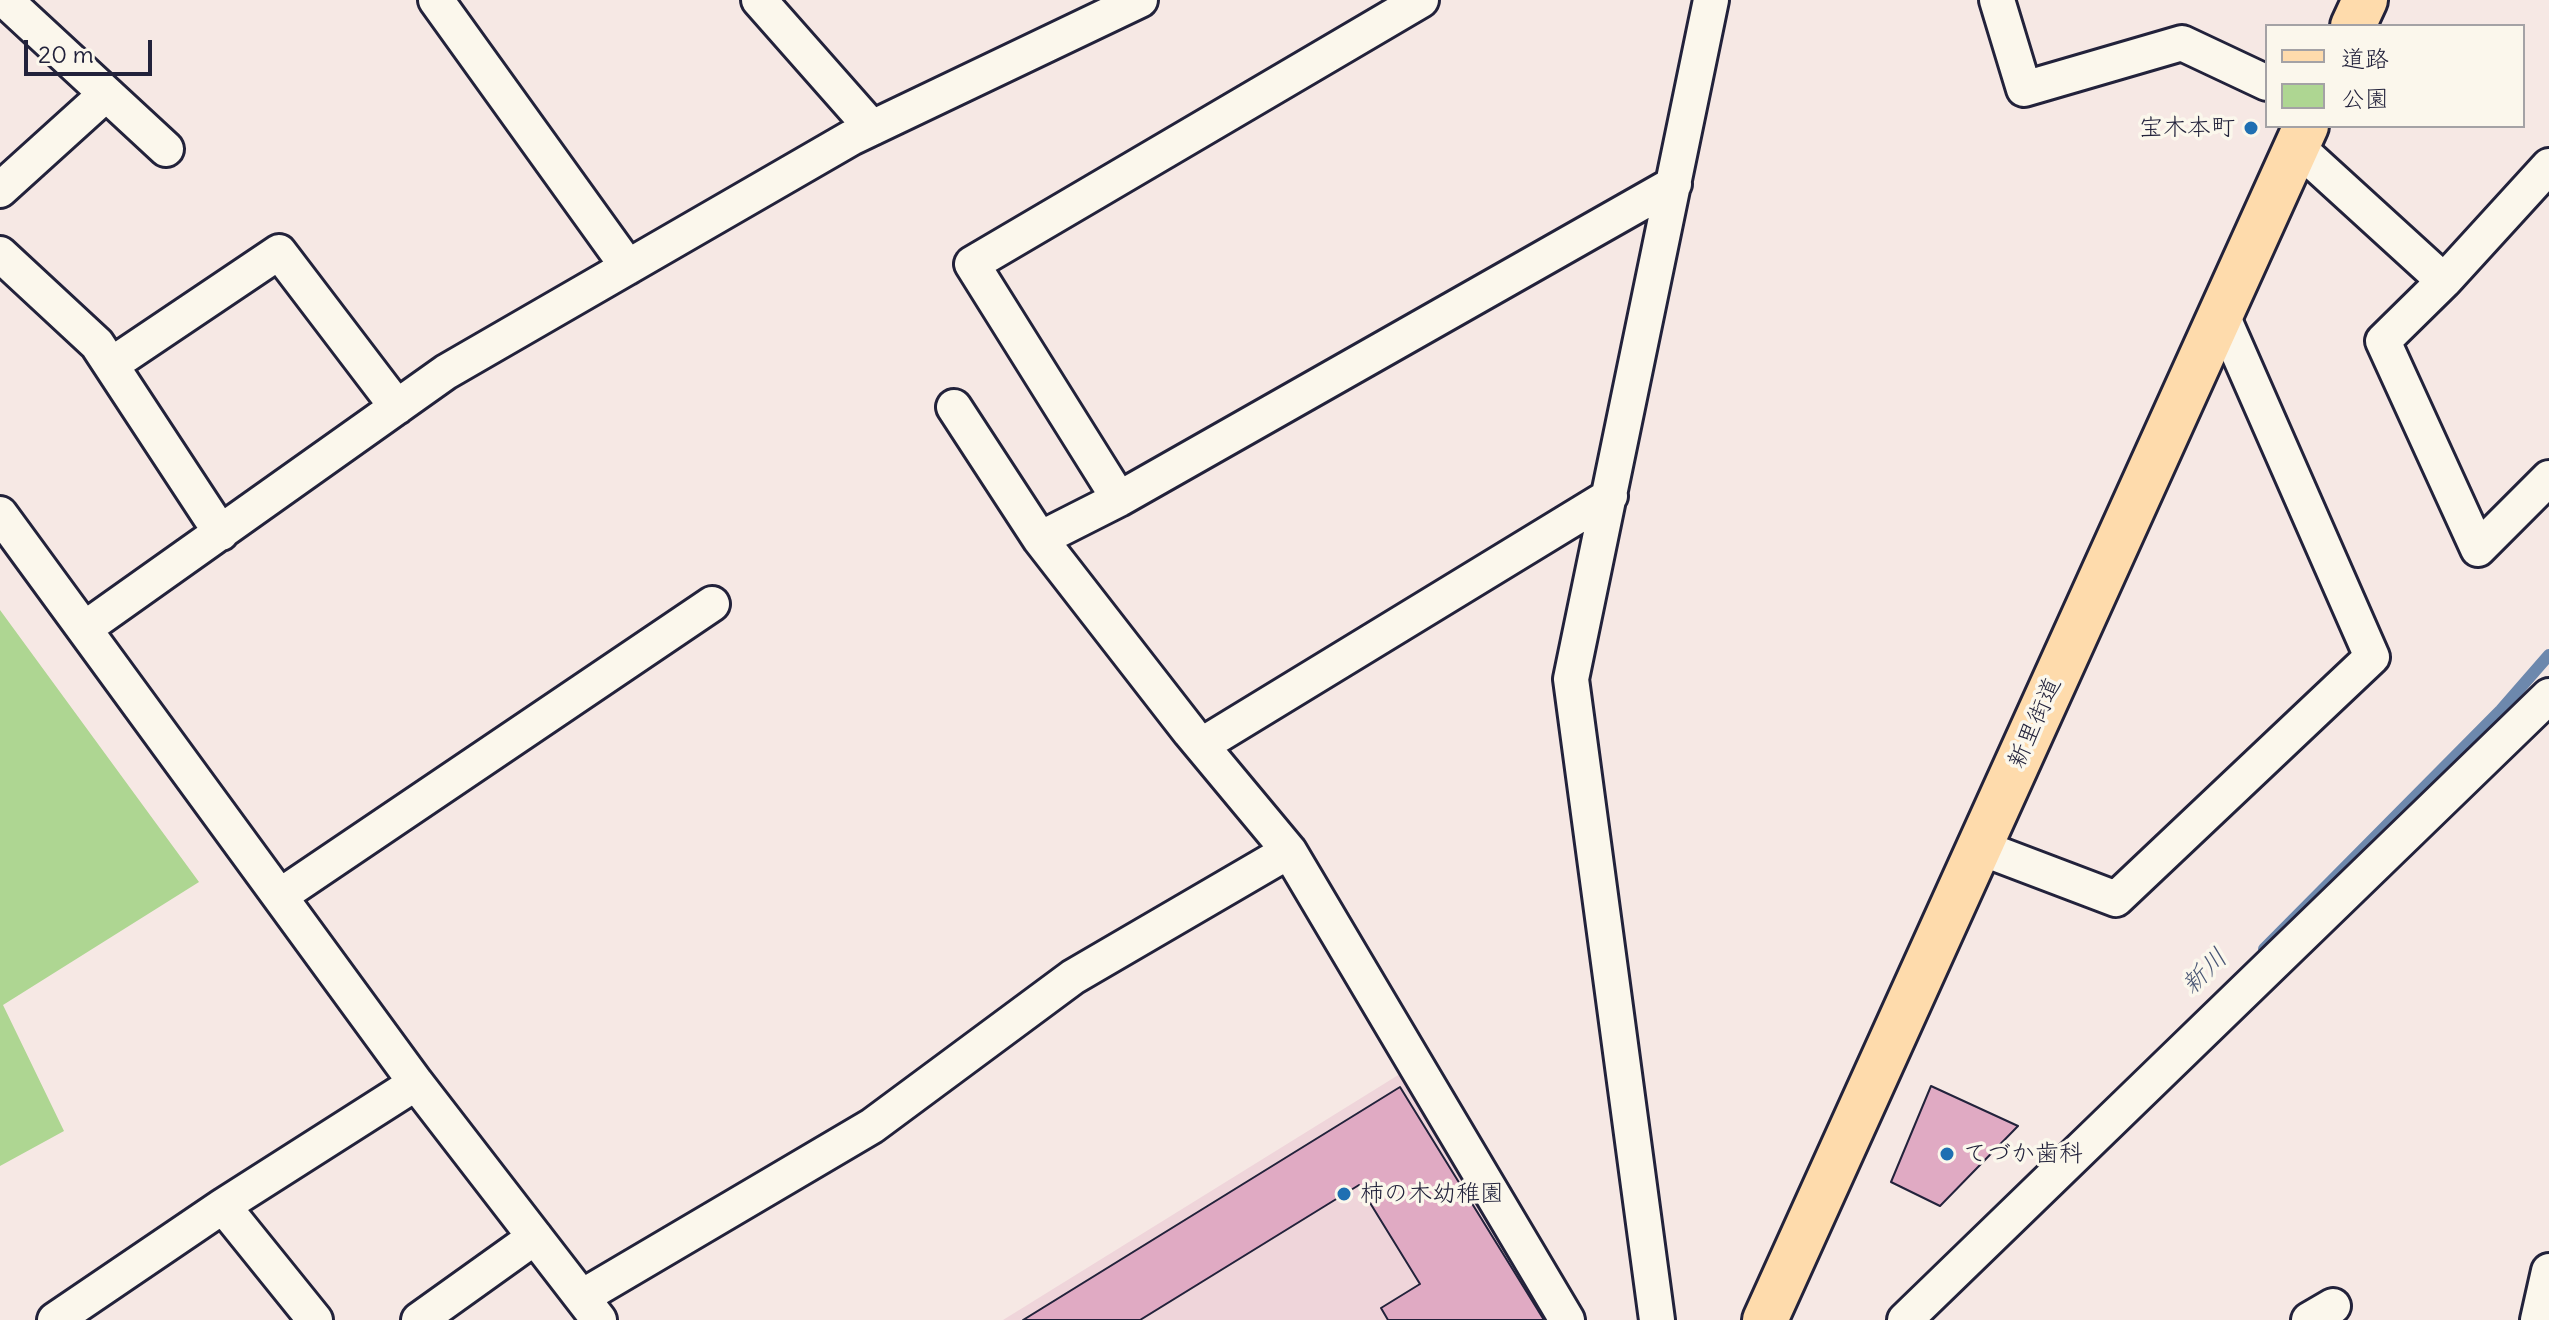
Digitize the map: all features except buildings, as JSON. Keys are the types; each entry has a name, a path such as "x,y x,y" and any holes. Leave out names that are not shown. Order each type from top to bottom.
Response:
{"main road":[{"path":"2354,24 2365,0"},
{"name":"新里街道","path":"1765,1320 2301,136"}],"street":[{"path":"5,0 166,149"},
{"path":"436,0 628,267"},
{"path":"759,0 872,128"},
{"path":"84,629 446,372 872,128 1140,0"},
{"path":"1119,499 972,264 1421,0"},
{"path":"1657,1320 1571,679 1711,0"},
{"path":"1997,0 2024,89 2182,43 2265,82"},
{"path":"0,190 106,94"},
{"path":"2301,136 2444,281"},
{"path":"2549,166 2444,281 2383,341 2478,549 2549,478"},
{"path":"1040,539 1119,499 1674,184"},
{"path":"111,365 279,252 397,407"},
{"path":"0,254 97,344 221,533"},
{"path":"1979,847 2116,899 2372,657 2221,313"},
{"path":"954,407 1040,539 1289,851 1567,1320"},
{"path":"1202,745 1610,496"},
{"path":"0,514 416,1083 590,1308 872,1126 1073,977 1289,851"},
{"path":"280,896 712,604"},
{"path":"1905,1320 2549,696"},
{"path":"55,1320 223,1206 416,1083"},
{"path":"223,1206 315,1320"},
{"path":"419,1320 535,1237"},
{"path":"2538,1320 2549,1271"}],"shaded area":[{"name":"柿の木幼稚園","path":"1408,1069 1557,1320 1003,1320"}],"green space":[{"path":"0,610 199,882 3,1005 64,1131 0,1166"}],"waterway":[{"name":"新川","path":"2264,949 2501,710 2549,655"}],"place":[{"name":"宝木本町","path":"2251,128"},
{"name":"てづか歯科","path":"1947,1154"},
{"name":"柿の木幼稚園","path":"1344,1194"}]}
